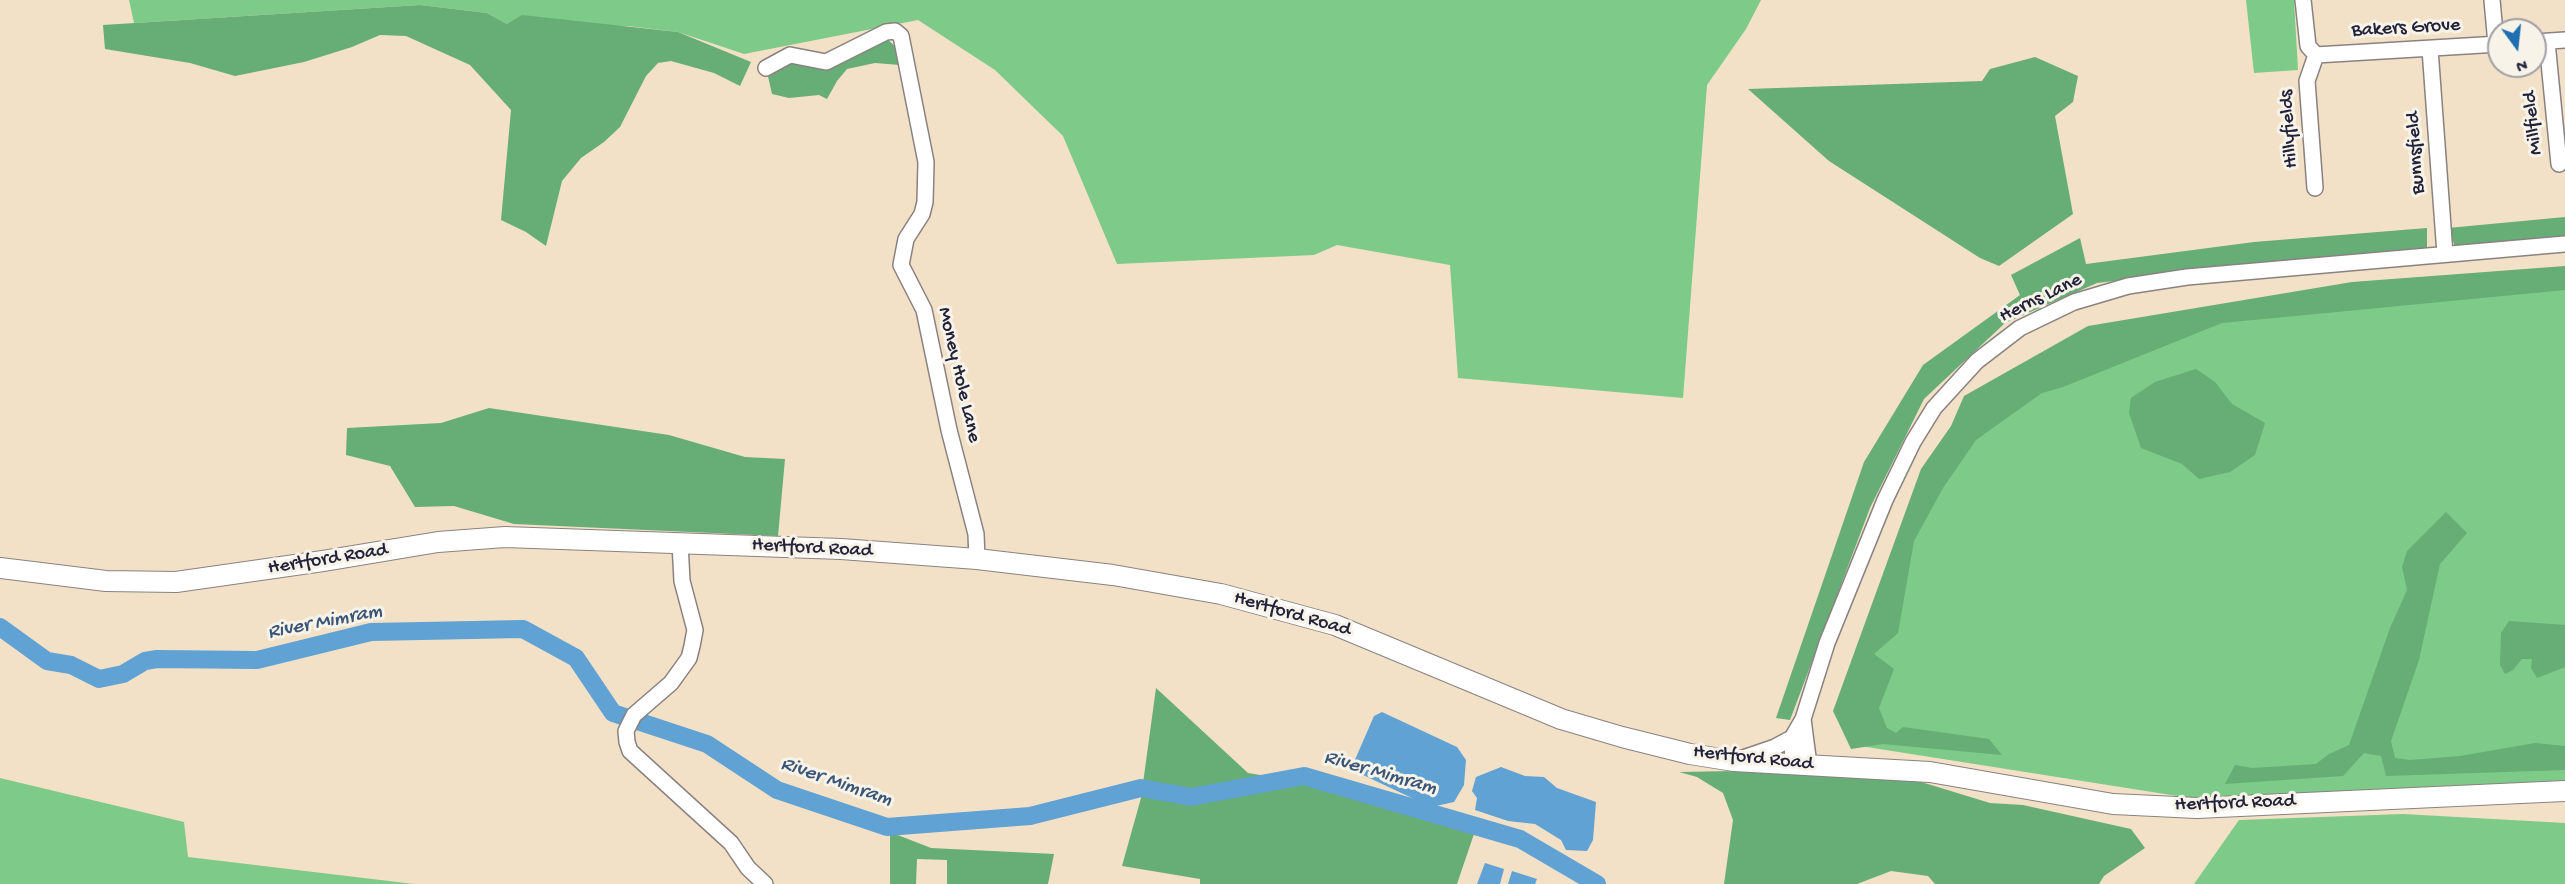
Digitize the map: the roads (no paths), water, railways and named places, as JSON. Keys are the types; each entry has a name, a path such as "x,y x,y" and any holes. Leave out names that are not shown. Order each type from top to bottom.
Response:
{"main road":[{"name":"Hertford Road","path":"0,568 106,581 176,582 463,539 548,537 841,549 976,559 1113,575 1221,594 1335,625 1561,718 1633,740 1690,754 1734,761 1930,772 2113,804 2197,808 2565,791"}],"street":[{"path":"2303,0 2308,46 2316,55"},
{"path":"2492,0 2494,18"},
{"name":"Money Hole Lane","path":"766,68 790,55 826,62 886,32 895,31 901,36 926,172 922,214 906,238 901,265 924,310 949,430 976,534 976,559"},
{"path":"2547,42 2565,40"},
{"name":"Bakers Grove","path":"2316,55 2487,45"},
{"name":"Bunnsfield","path":"2430,49 2445,254"},
{"name":"Hillyfields","path":"2315,188 2307,81 2316,55"},
{"name":"Millfield","path":"2546,78 2559,164"},
{"name":"Herns Lane","path":"1792,738 1803,719 1827,643 1885,500 1913,442 1934,408 1977,361 2020,328 2074,302 2128,286 2187,277 2565,244"},
{"path":"680,543 682,581 694,630 692,646 688,658 671,683 634,715 626,732 630,752 723,834 748,868 765,884"},
{"name":"Herns Lane","path":"1801,765 1803,719"},
{"path":"1734,761 1775,747 1792,738 1801,765"}],"water":[{"path":"1382,712 1457,747 1466,760 1464,785 1454,802 1431,807 1361,774 1354,762 1374,716"},
{"path":"1501,767 1525,776 1544,777 1557,788 1596,802 1593,840 1587,851 1566,850 1561,840 1535,824 1508,821 1475,810 1477,798 1472,791 1476,777"},
{"path":"1485,863 1504,869 1500,884 1477,884"},
{"path":"1512,871 1537,879 1535,884 1508,884"}],"waterway":[{"name":"River Mimram","path":"0,627 47,661 71,665 99,679 123,674 145,661 157,659 257,660 371,632 523,629 576,658 613,713 707,744 777,790 887,827 1030,816 1141,788 1191,797 1304,776 1520,839 1597,884"}]}
